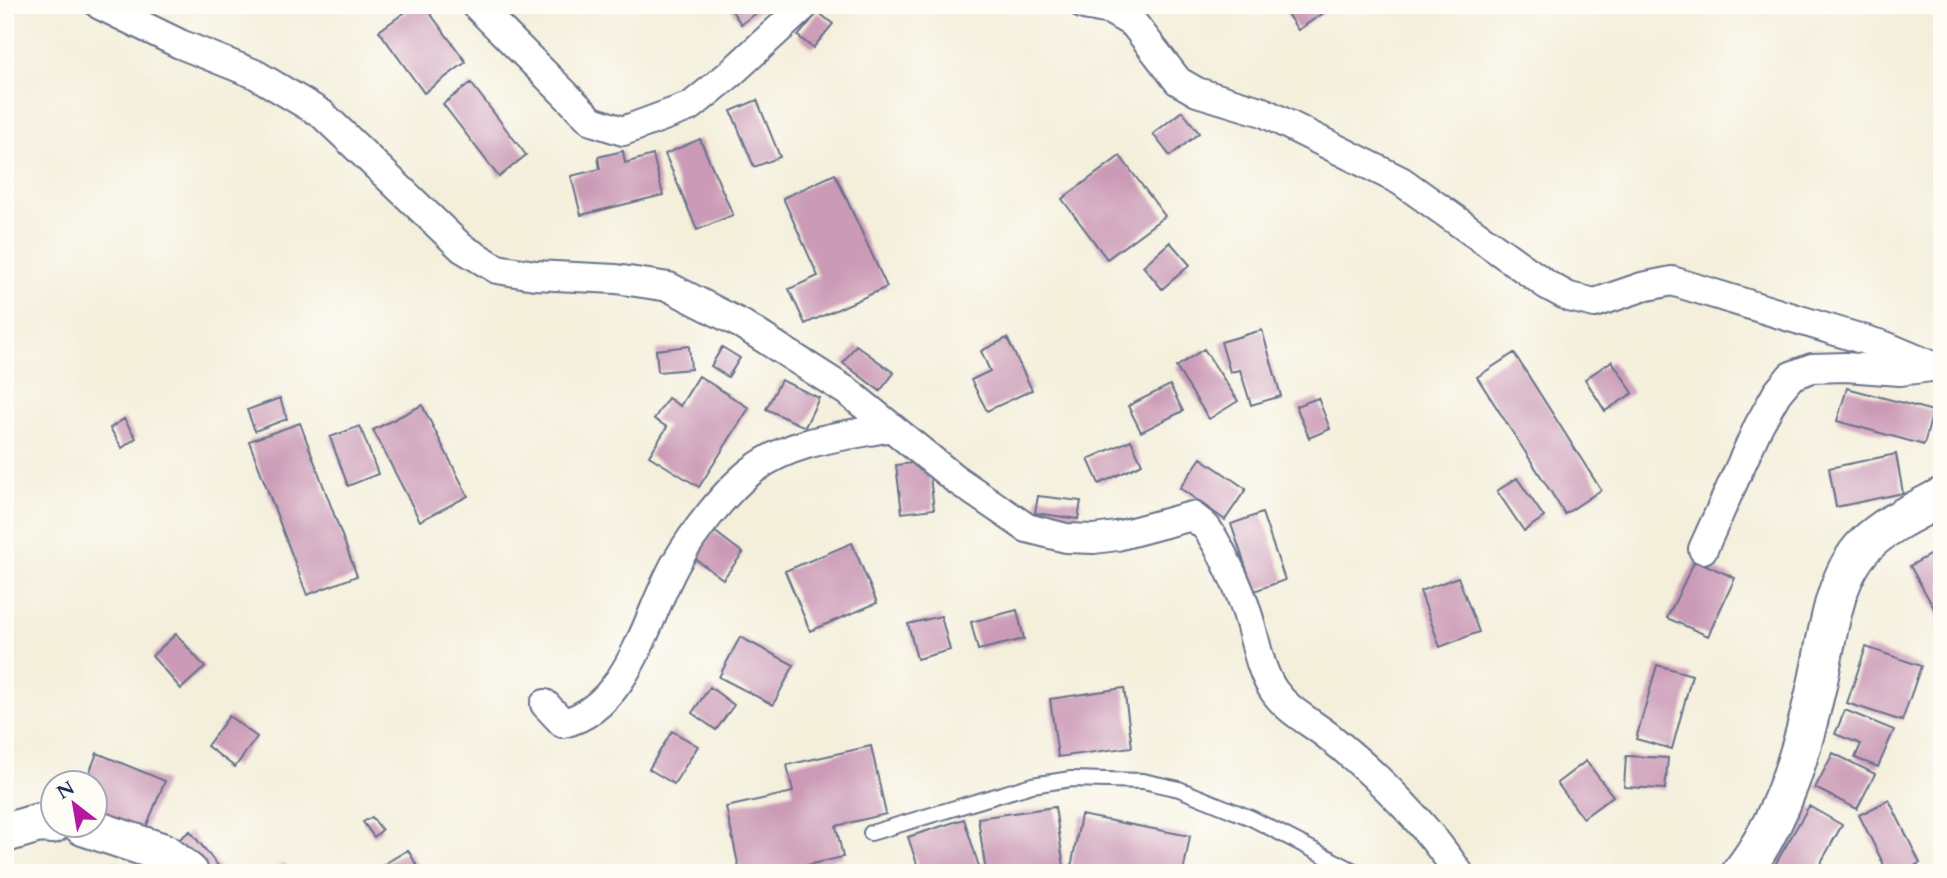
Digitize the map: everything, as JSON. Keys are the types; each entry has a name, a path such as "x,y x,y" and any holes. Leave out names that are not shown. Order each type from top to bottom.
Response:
{"street":[{"path":"100,5 180,44 255,74 322,114 462,248 497,269 535,275 616,279 668,287 743,325 849,393 954,478 1027,528 1066,538 1094,539 1117,536 1192,516 1207,527 1248,613 1265,678 1276,694 1291,710 1326,734 1382,783 1440,846 1459,873"},
{"path":"475,5 592,121 623,131 691,106 805,5"},
{"path":"1084,5 1110,10 1134,24 1178,81 1197,92 1263,112 1401,181 1547,285 1569,297 1595,303 1642,287 1672,281 1885,346 1938,368"},
{"path":"1703,549 1759,425 1777,393 1791,376 1812,368 1845,367 1900,371 1938,368"},
{"path":"545,704 563,723 581,719 600,705 629,665 675,565 694,534 716,507 754,469 793,448 891,427"},
{"path":"1741,873 1785,793 1799,754 1836,600 1848,569 1864,546 1884,530 1942,497"},
{"path":"5,833 38,823"},
{"path":"108,834 164,853 189,873"}],"lane":[{"path":"871,833 1032,785 1071,779 1143,781 1179,789 1251,818 1358,873"}],"building":[{"path":"415,5 424,5 466,62 424,93 379,31"},
{"path":"728,5 768,5 741,24"},
{"path":"1281,5 1330,5 1331,8 1298,30"},
{"path":"818,12 833,24 813,48 798,36"},
{"path":"471,83 526,155 499,177 443,104"},
{"path":"757,100 780,157 754,167 731,111"},
{"path":"1182,111 1199,133 1170,156 1153,134"},
{"path":"700,139 733,215 697,230 665,154"},
{"path":"623,151 625,163 653,155 663,195 581,215 571,176 600,169 598,157"},
{"path":"1120,156 1165,216 1107,259 1062,199"},
{"path":"835,174 887,287 805,324 789,289 818,276 783,198"},
{"path":"1170,242 1190,265 1162,289 1143,266"},
{"path":"1262,330 1281,396 1251,405 1240,370 1230,372 1221,342"},
{"path":"1007,338 1032,390 987,411 971,380 990,371 981,351"},
{"path":"856,345 894,373 880,391 843,363"},
{"path":"689,346 691,369 658,372 656,350"},
{"path":"722,347 740,358 728,377 711,366"},
{"path":"1204,349 1238,401 1209,419 1176,367"},
{"path":"1514,353 1601,490 1565,514 1477,377"},
{"path":"1612,361 1633,393 1605,411 1585,379"},
{"path":"699,376 749,408 699,487 649,456 667,427 654,419 668,398 680,406"},
{"path":"781,380 819,398 805,427 766,409"},
{"path":"1170,385 1183,411 1141,432 1128,406"},
{"path":"1847,388 1933,411 1924,445 1837,421"},
{"path":"280,398 287,419 255,431 247,410"},
{"path":"1318,398 1330,429 1309,438 1296,406"},
{"path":"422,405 468,496 420,521 373,430"},
{"path":"124,419 136,438 122,448 110,428"},
{"path":"300,423 357,576 307,595 249,441"},
{"path":"360,426 378,474 348,486 330,437"},
{"path":"1131,440 1142,464 1099,484 1088,459"},
{"path":"1896,454 1903,493 1836,507 1829,468"},
{"path":"1201,458 1246,489 1225,520 1180,488"},
{"path":"928,461 934,509 902,513 896,465"},
{"path":"1517,478 1544,517 1524,531 1497,491"},
{"path":"1038,496 1081,501 1078,519 1035,513"},
{"path":"1262,513 1285,580 1254,591 1231,524"},
{"path":"714,531 743,553 723,579 694,558"},
{"path":"852,543 877,603 810,631 785,571"},
{"path":"1942,548 1942,622 1910,566"},
{"path":"1695,560 1735,578 1708,636 1667,618"},
{"path":"1458,577 1479,632 1440,647 1420,591"},
{"path":"1017,610 1024,639 978,650 971,622"},
{"path":"941,616 950,650 917,659 908,624"},
{"path":"176,634 205,667 181,689 152,656"},
{"path":"740,637 794,665 773,705 719,677"},
{"path":"1866,647 1921,666 1902,721 1847,703"},
{"path":"1657,665 1692,675 1672,749 1636,739"},
{"path":"710,687 734,705 716,730 692,713"},
{"path":"1124,688 1132,747 1058,757 1050,699"},
{"path":"1845,710 1894,730 1878,767 1855,758 1861,744 1835,734"},
{"path":"229,716 257,737 235,767 207,746"},
{"path":"672,731 698,746 674,784 649,769"},
{"path":"871,746 886,814 836,826 843,857 772,873 740,873 726,807 793,792 787,765"},
{"path":"97,753 165,781 142,837 108,824 108,770 90,770"},
{"path":"1833,753 1875,774 1857,809 1815,788"},
{"path":"1626,756 1668,758 1665,789 1624,787"},
{"path":"1586,761 1613,796 1583,818 1557,783"},
{"path":"1889,800 1920,863 1901,873 1888,873 1859,815"},
{"path":"1809,806 1842,825 1815,873 1793,873 1776,863"},
{"path":"1055,807 1064,867 1025,873 986,873 978,818"},
{"path":"1081,815 1190,836 1183,873 1098,873 1071,868"},
{"path":"372,817 382,830 374,837 363,822"},
{"path":"964,819 981,873 920,873 908,837"},
{"path":"190,831 224,873 202,873 176,842"},
{"path":"408,850 421,873 385,873 381,866"},
{"path":"284,863 290,873 267,873"}]}
